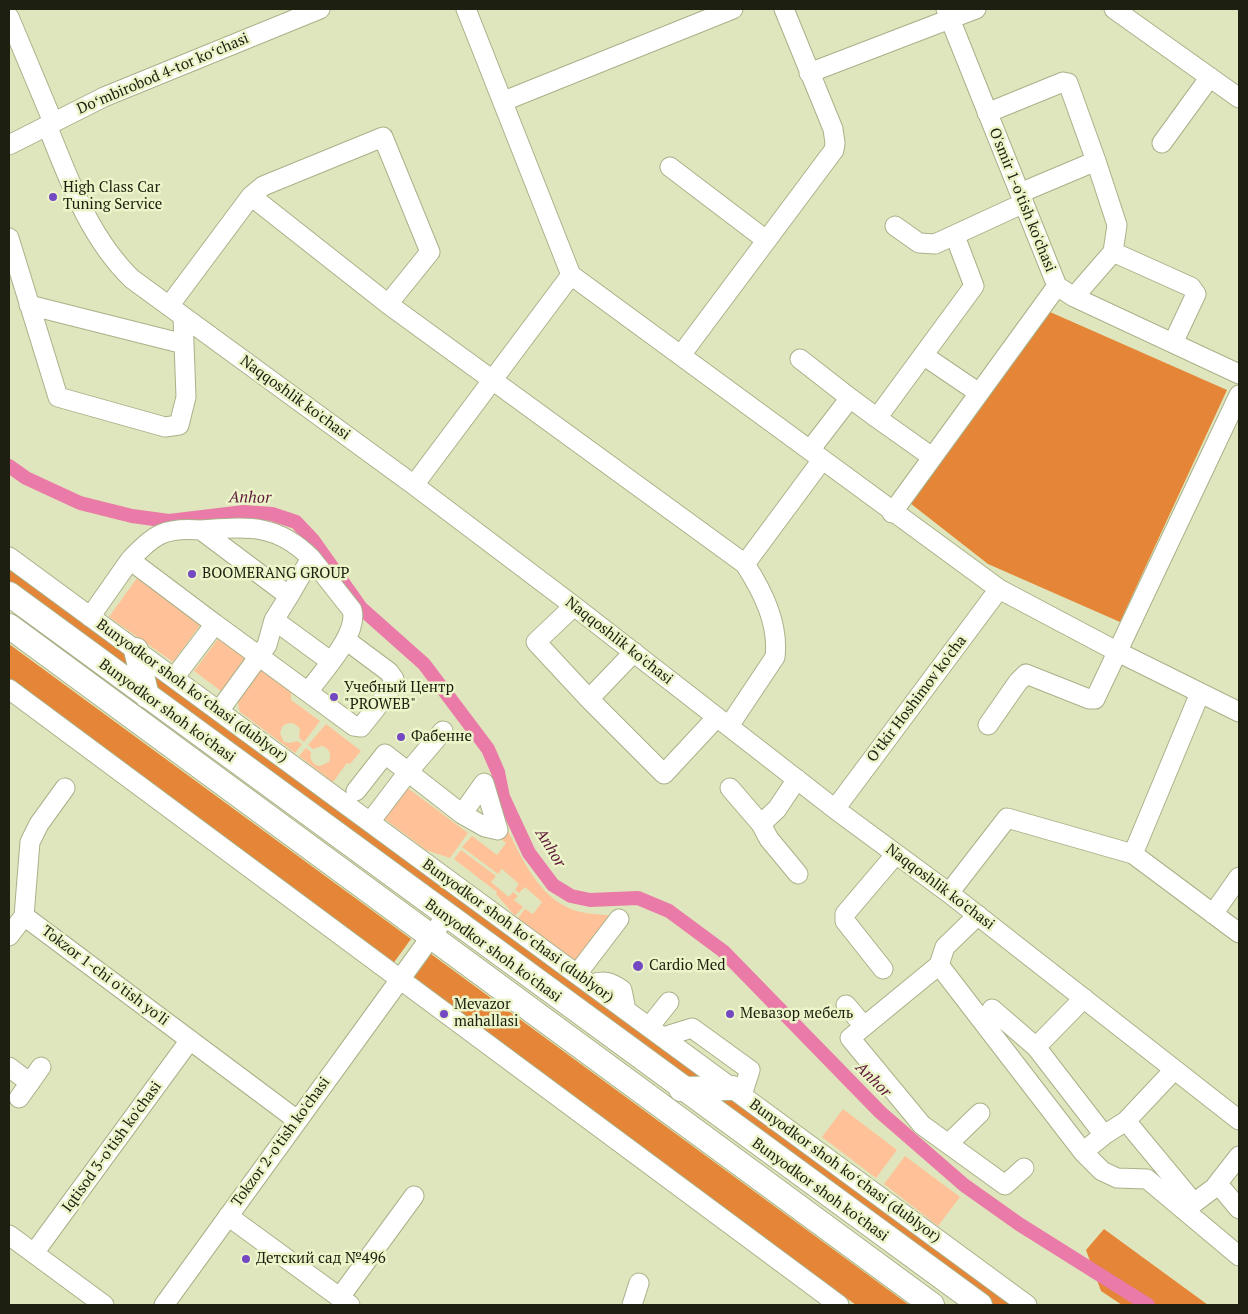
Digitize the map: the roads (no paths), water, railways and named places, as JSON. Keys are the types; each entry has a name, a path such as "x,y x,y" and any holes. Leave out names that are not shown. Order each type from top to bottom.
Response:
{"main road":[{"name":"Bunyodkor shoh ko'chasi","path":"9,594 446,916 980,1305"},
{"name":"Bunyodkor shoh ko'chasi","path":"9,626 932,1305"},
{"path":"136,650 147,696"},
{"path":"681,1088 737,1092"}],"street":[{"name":"Doʻmbirobod 4-tor koʻchasi","path":"9,145 104,97 320,9"},
{"path":"466,9 504,101 571,275 892,513 999,589 1118,652 1239,712"},
{"path":"504,101 733,9"},
{"path":"681,355 834,150 835,143 832,129 784,9"},
{"path":"809,73 948,14 976,9"},
{"path":"1114,9 1239,98"},
{"name":"O'smir 1-o'tish ko'chasi","path":"948,14 1057,286 1074,297 1239,374"},
{"name":"Naqqoshlik ko'chasi","path":"9,17 50,124 72,190 104,248 132,279 414,485 574,606 797,780 978,915 1239,1120"},
{"path":"1162,143 1210,77"},
{"path":"987,113 1064,82 1068,83 1117,225 1113,252 1074,297"},
{"path":"9,238 58,396 165,427 179,425 186,397 184,344 176,311 251,196 263,186 383,137 430,252 388,304"},
{"path":"895,226 919,243 935,244 955,236 1022,198 1096,161"},
{"path":"670,167 766,240"},
{"path":"251,196 388,304 745,564 764,597 776,646 775,657 723,721 664,774 589,699 536,642 574,606"},
{"path":"877,418 974,286 955,236"},
{"path":"1113,252 1191,287 1196,294 1173,343"},
{"path":"414,485 494,381 571,275"},
{"path":"892,513 1057,286"},
{"path":"29,304 184,344"},
{"path":"923,355 979,393"},
{"path":"800,359 850,398 932,457"},
{"path":"988,726 1018,682 1026,674 1089,699 1095,699 1239,395"},
{"path":"745,564 816,455 850,398"},
{"path":"90,617 130,560 149,540 168,532 185,529 202,530 250,527 270,531 286,537 311,558 352,610 354,618 353,626 346,640 308,692"},
{"path":"202,530 289,596"},
{"name":"Bunyodkor shoh koʻchasi (dublyor)","path":"9,557 1027,1305"},
{"path":"219,711 267,645 274,620 311,558"},
{"path":"130,560 354,726 361,727 388,693 394,679 389,672 346,640"},
{"name":"O'tkir Hoshimov ko'cha","path":"835,809 999,589"},
{"path":"274,620 330,662"},
{"path":"174,678 215,624"},
{"path":"589,699 634,652"},
{"path":"9,689 839,1305"},
{"path":"1133,854 1200,693"},
{"path":"370,822 442,731"},
{"path":"356,790 384,754 462,814"},
{"path":"761,824 777,809 797,780"},
{"path":"9,936 24,916 30,842 39,824 65,788"},
{"path":"730,788 761,824 769,839 798,874"},
{"path":"949,893 1007,818 1133,854 1239,933"},
{"path":"883,969 845,921 845,914 896,854"},
{"path":"1213,914 1239,877"},
{"path":"978,915 945,947 940,965 863,1025 850,1038 922,1125 1005,1185 1024,1168"},
{"name":"Tokzor 1-chi o'tish yo'li","path":"24,916 297,1120"},
{"name":"Tokzor 2-o'tish ko'chasi","path":"164,1305 446,916"},
{"path":"584,979 619,919"},
{"path":"940,965 1083,1152 1102,1172 1117,1178 1147,1179 1239,1256"},
{"path":"1036,1047 1084,998"},
{"path":"669,1002 656,1032 692,1028 750,1070 737,1092"},
{"path":"846,1005 863,1025"},
{"path":"992,1009 1036,1047 1104,1135"},
{"name":"Iqtisod 3-o'tish ko'chasi","path":"34,1253 190,1040"},
{"path":"9,1067 24,1091 41,1067"},
{"path":"1083,1152 1104,1135 1126,1121 1174,1070"},
{"path":"948,1144 980,1113"},
{"path":"1126,1121 1194,1203 1214,1188 1239,1156"},
{"path":"1224,1190 1239,1209"},
{"path":"228,1216 345,1301 414,1196"},
{"path":"9,1234 104,1305"},
{"path":"632,1305 639,1283"}],"waterway":[{"name":"Anhor","path":"9,466 26,478 80,503 132,516 169,521 244,512 272,514 296,522 313,540 361,608 424,664 488,749 498,772 503,797 529,853 553,885 571,896 590,900 638,898 669,911 723,951 880,1112 964,1185 1019,1224 1148,1305"}],"place":[{"name":"High Class Car Tuning Service","path":"53,197"},
{"name":"BOOMERANG GROUP","path":"192,574"},
{"name":"Учебный Центр \"PROWEB\"","path":"334,697"},
{"name":"Фабенне","path":"401,737"},
{"name":"Cardio Med","path":"638,966"},
{"name":"Mevazor mahallasi","path":"444,1014"},
{"name":"Мевазор мебель","path":"730,1014"},
{"name":"Детский сад №496","path":"246,1259"}]}
